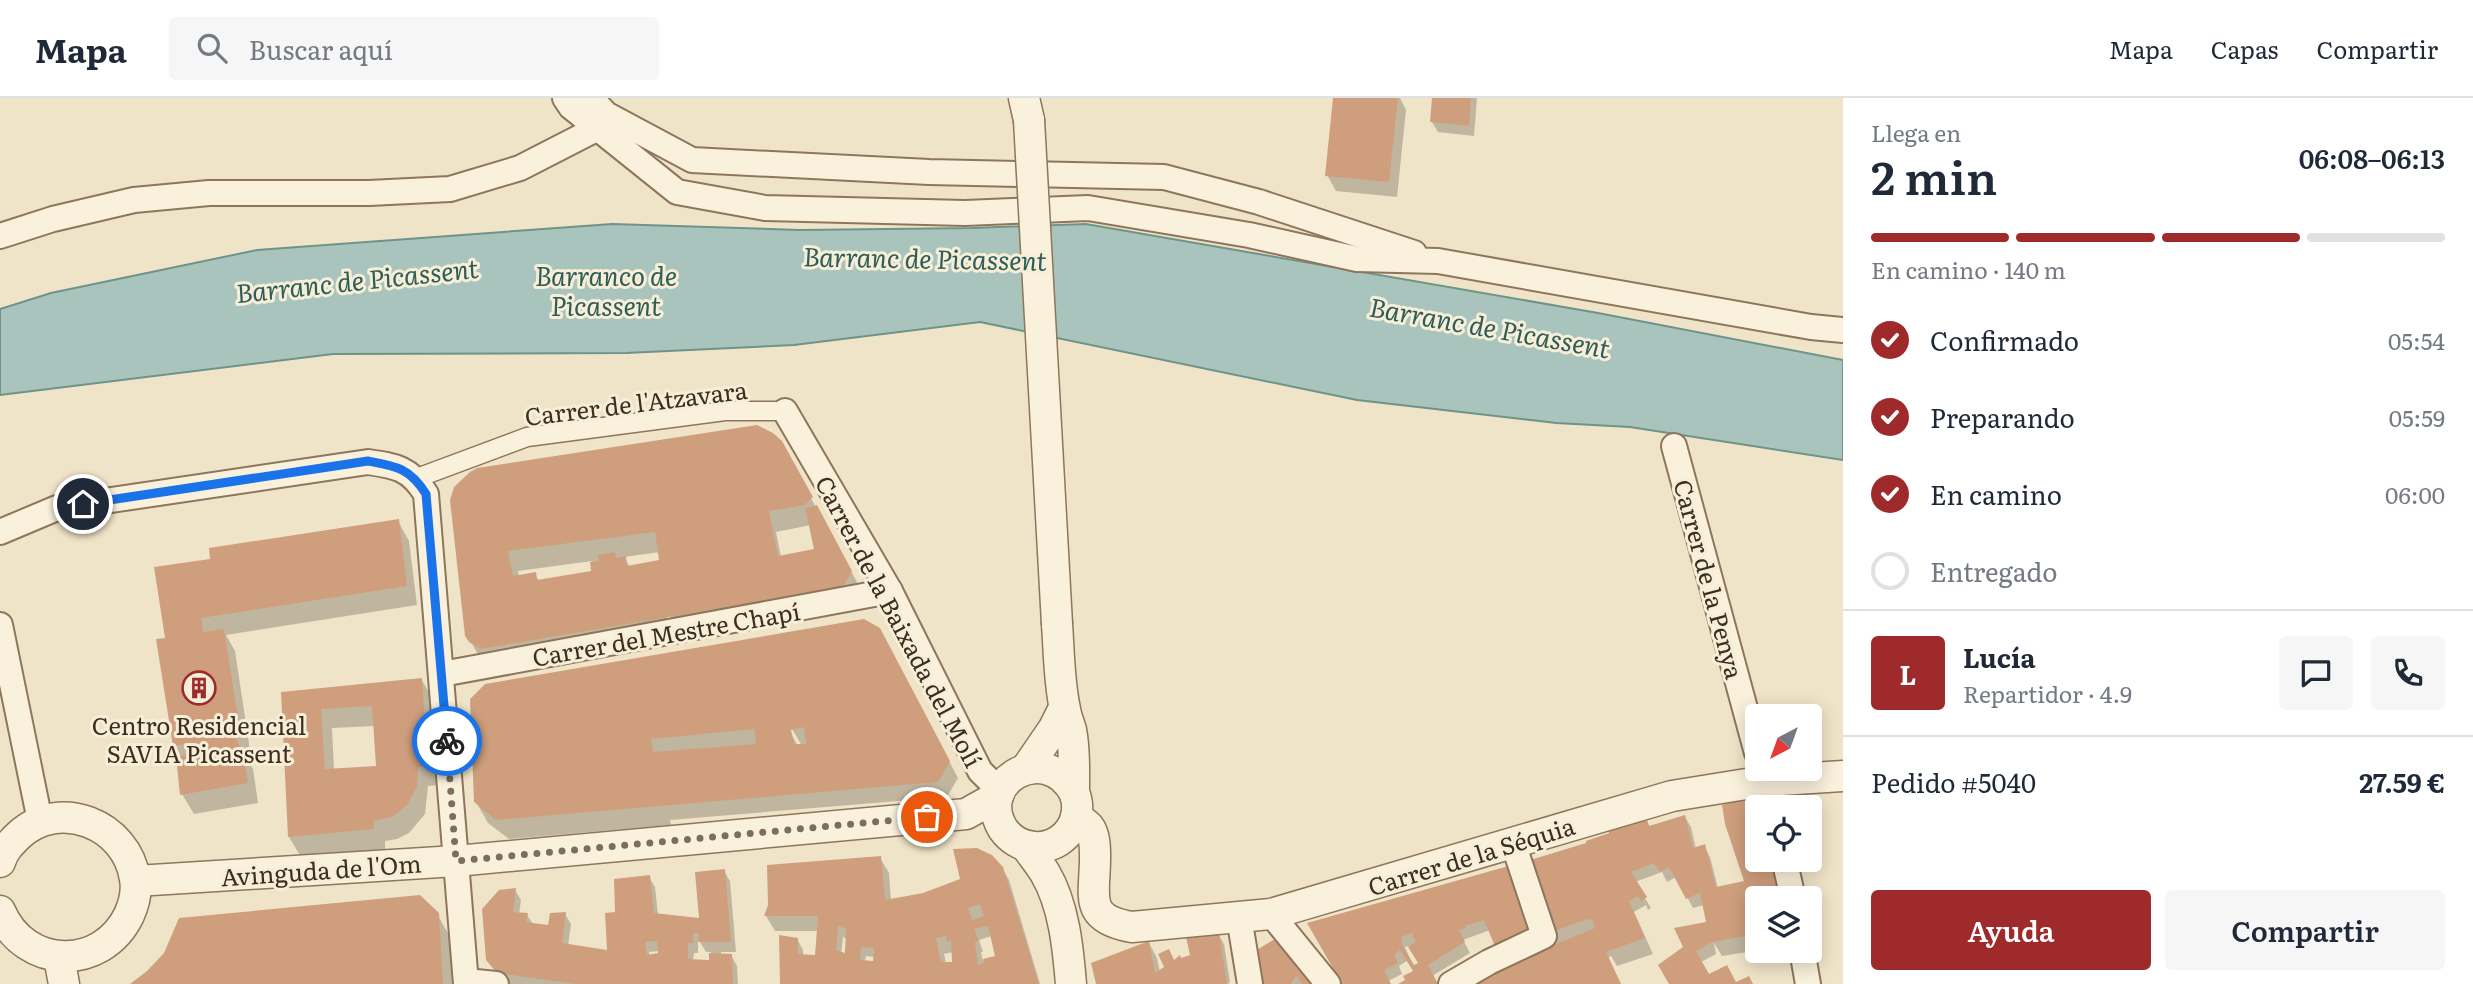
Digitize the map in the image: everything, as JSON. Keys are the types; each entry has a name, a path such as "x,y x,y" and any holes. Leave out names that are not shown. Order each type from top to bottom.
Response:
{"street":[{"path":"565,98 571,107 677,192 765,208 965,213 1088,208 1249,234 1357,258 1438,261 1811,327 1843,330"},
{"path":"591,98 606,114 692,160 929,172 1164,177 1259,202 1438,261"},
{"path":"1029,105 1057,624 1064,708 1071,731 1075,805 1071,829 1063,838 1031,849"},
{"path":"0,236 53,219 134,200 209,193 450,190 520,167 598,128"},
{"name":"Carrer de l'Atzavara","path":"416,478 527,437 724,411 785,411"},
{"name":"Carrer de la Baixada del Molí","path":"785,411 890,591 980,771 999,794"},
{"name":"Carrer de la Penya","path":"1674,446 1745,710"},
{"path":"0,532 57,508 368,461 394,466 416,478 426,494 466,982 496,984"},
{"name":"Carrer del Mestre Chapí","path":"442,674 890,591"},
{"path":"0,625 40,821"},
{"path":"1026,769 1064,708"},
{"path":"1071,984 1068,951 1058,904 1031,849 996,811 999,794 1006,781 1015,773 1038,767 1060,774 1075,805"},
{"name":"Carrer de la Séquia","path":"1822,776 1843,776"},
{"name":"Carrer de la Séquia","path":"1075,805 1090,827 1095,845 1095,905 1101,916 1112,923 1132,927 1271,914 1672,796 1745,781"},
{"name":"Avinguda de l'Om","path":"136,881 456,861 966,814 999,794"},
{"name":"Avinguda de l'Om","path":"966,814 1031,849"},
{"path":"0,862 8,846 26,828 40,821 67,816 91,821 113,835 128,854 136,881 134,905 123,928 114,938 62,970 20,941 0,912"},
{"path":"1451,984 1489,962 1544,936 1513,843"},
{"path":"1271,914 1328,984"},
{"path":"1239,917 1250,984"},
{"path":"1804,963 1808,984"}],"water":[{"name":"Barranco de Picassent","path":"612,224 800,230 1086,224 1598,313 1843,360 1843,460 1630,427 1556,423 1357,400 980,322 794,345 626,353 333,354 0,395 0,309 51,293 257,250"}],"building":[{"path":"1333,98 1398,98 1389,182 1325,176"},
{"path":"1432,98 1471,98 1469,126 1430,122"},
{"path":"757,425 782,441 813,497 805,505 769,511 778,556 814,549 805,508 817,505 852,571 843,587 481,649 469,642 465,636 450,500 454,487 477,468","holes":["655,532 659,560 627,566 626,556 616,558 615,552 598,555 599,561 590,562 591,571 537,580 536,572 513,576 508,551"]},
{"name":"Centro Residencial SAVIA Picassent","path":"399,519 407,586 201,618 203,632 224,629 241,737 237,737 239,747 242,747 248,783 180,795 176,756 189,755 186,744 173,746 156,639 165,638 154,567 210,559 209,548"},
{"path":"864,619 880,628 950,761 938,782 496,820 474,802 470,699 485,684","holes":["804,727 806,744 794,744 791,730","754,729 756,744 653,752 651,739"]},
{"path":"422,678 428,766 418,767 417,787 407,805 392,817 374,821 374,829 288,837 281,692","holes":["372,706 376,766 325,769 321,709"]},
{"path":"1745,798 1745,872 1775,872 1778,886 1745,886 1745,936 1712,942 1696,951 1709,974 1727,965 1736,982 1749,976 1753,984 1669,984 1658,965 1683,947 1674,928 1706,922 1700,893 1686,899 1669,867 1660,872 1654,863 1631,872 1647,897 1641,901 1638,896 1629,901 1645,938 1606,952 1621,984 1468,984 1507,964 1595,928 1593,921 1587,919 1546,934 1524,862 1586,843 1609,833 1607,827 1645,814 1649,826 1685,815 1693,848 1705,844 1716,887 1744,881 1725,824 1722,805"},
{"path":"977,848 992,855 1003,867 1039,984 780,984 779,935 798,938 798,954 815,955 818,916 764,916 768,905 767,865 881,856 885,900 923,893 960,879 953,849","holes":["980,904 984,916 972,920 968,908","838,925 846,929 845,953 836,950","988,926 995,956 983,959 984,963 978,965 975,942 979,941 974,929","946,936 947,942 951,940 952,962 941,962 936,938","861,947 874,948 873,961 860,960"]},
{"path":"1512,865 1532,935 1496,949 1484,920 1459,930 1465,942 1428,965 1438,984 1398,984 1405,980 1403,976 1413,971 1400,950 1394,955 1398,963 1384,970 1391,984 1342,984 1307,923","holes":["1412,933 1416,942 1408,947 1418,963 1414,965 1403,947 1401,937"]},
{"path":"725,869 731,942 698,942 699,933 693,933 694,943 688,943 688,959 709,960 709,953 732,954 733,984 575,984 497,973 486,960 482,909 499,890 516,888 513,912 528,913 526,922 548,925 550,913 566,912 562,943 607,950 605,913 615,912 614,879 650,875 654,913 699,918 695,872","holes":["657,941 658,953 647,955 645,942"]},
{"path":"420,895 439,913 443,984 130,984 164,953 179,918"},
{"path":"1219,932 1227,984 1096,984 1091,963 1149,941 1155,973 1164,967 1158,954 1169,949 1174,960 1180,955 1181,958 1190,955 1186,937"},
{"path":"1280,936 1319,984 1302,984 1297,976 1292,984 1256,984 1253,952"}],"way so far":[{"path":"447,741 456,861 927,817"}],"place":[{"name":"Centro Residencial SAVIA Picassent","path":"199,688"}],"route":[{"path":"83,504 368,461 394,466 416,478 426,494 447,741"}],"water label":[{"name":"Barranc de Picassent","path":"925,257"},
{"name":"Barranc de Picassent","path":"357,279"},
{"name":"Barranc de Picassent","path":"1490,326"}]}
